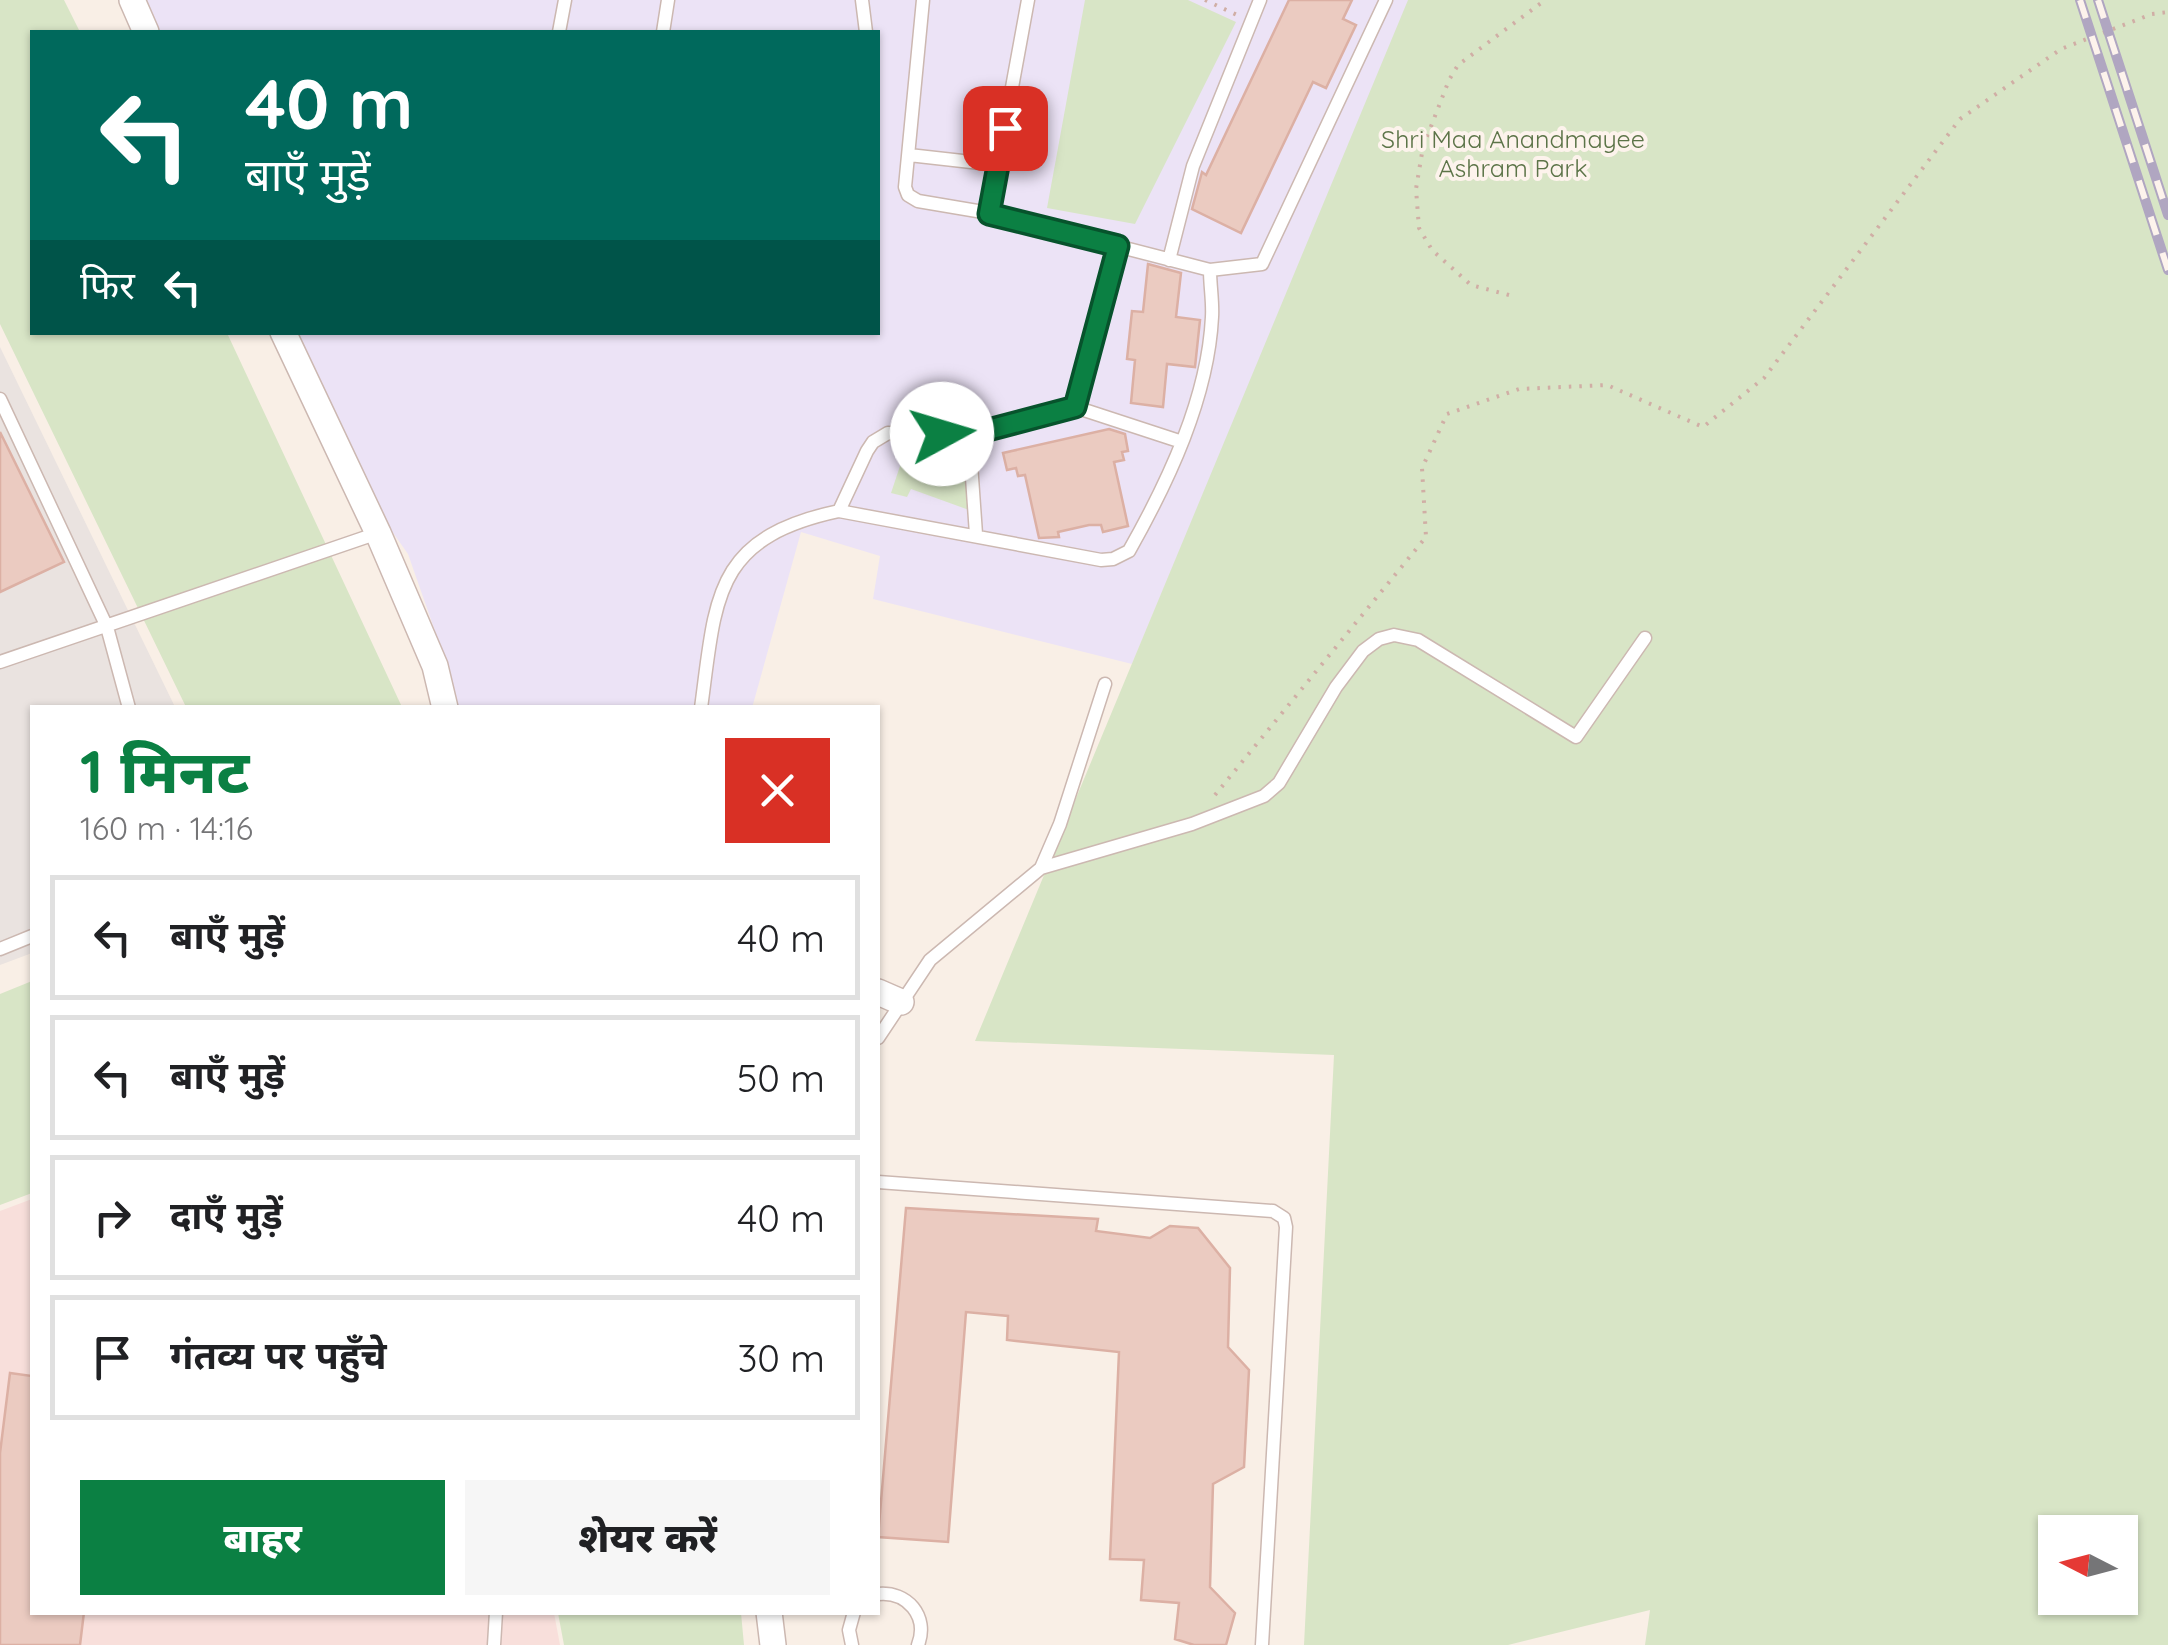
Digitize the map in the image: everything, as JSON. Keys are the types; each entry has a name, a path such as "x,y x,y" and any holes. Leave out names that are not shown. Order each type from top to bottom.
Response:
{"street":[{"path":"132,0 145,30"},
{"path":"284,335 378,533 435,666 444,705"},
{"path":"769,1615 773,1645"}],"lane":[{"path":"559,30 565,0"},
{"path":"663,30 668,0"},
{"path":"862,0 866,30"},
{"path":"923,0 906,188 913,199 989,214 1210,270 1262,264 1386,0"},
{"path":"989,214 1028,0"},
{"path":"1169,260 1193,166 1260,0"},
{"path":"909,155 998,165"},
{"path":"1075,407 1118,246"},
{"path":"702,705 713,627 730,570 755,545 805,519 839,512 976,534 1101,560 1128,552 1182,442 1207,351 1212,317 1210,270"},
{"path":"0,400 107,628 128,705"},
{"path":"839,512 867,451 888,433 969,435 1075,407 1182,442"},
{"path":"969,435 976,534"},
{"path":"0,662 378,533"},
{"path":"880,1031 889,997 1041,868 1192,824 1252,802 1279,783 1336,687 1363,651 1379,639 1394,635 1418,640 1576,737 1646,638"},
{"path":"1041,868 1060,824 1106,684"},
{"path":"0,949 30,937"},
{"path":"880,1182 1273,1211 1284,1218 1262,1645"},
{"path":"880,1594 900,1596 910,1603 921,1624 918,1645"},
{"path":"494,1645 496,1615"},
{"path":"852,1645 848,1630 853,1615"}],"path":[{"path":"1205,0 1252,21"},
{"path":"1509,295 1471,285 1432,250 1419,228 1416,189 1423,147 1458,65 1544,0"},
{"path":"1192,824 1426,537 1422,468 1447,414 1519,388 1607,385 1703,426 1764,378 1960,120 2062,49 2152,14 2168,12"}],"shaded area":[{"path":"133,0 1410,0 1132,664 873,599 880,556 801,532 753,705 453,705 442,651 408,554 377,510 293,335 880,335 880,30 147,30"},
{"path":"0,347 174,705 30,705 30,954 0,965"},
{"path":"30,1200 30,1615 554,1615 560,1645 0,1645 0,1211"}],"green space":[{"path":"0,0 64,0 79,30 30,30 30,335 228,335 401,705 185,705 0,324"},
{"path":"1085,0 1188,0 1236,22 1135,224 1047,208"},
{"name":"Shri Maa Anandmayee Ashram Park","path":"1408,0 2168,0 2168,1645 1645,1645 1650,1610 1508,1645 1304,1645 1334,1055 975,1041"},
{"path":"967,447 969,510 911,489 907,497 891,493 900,466 910,452"},
{"path":"30,982 30,1194 0,1205 0,994"},
{"path":"558,1615 741,1615 744,1645 564,1645"}],"building":[{"path":"1289,0 1352,0 1343,19 1356,25 1326,88 1313,82 1241,233 1192,209 1202,172 1206,175"},
{"path":"1148,264 1181,273 1176,317 1200,320 1195,367 1167,364 1163,407 1131,403 1135,360 1127,359 1132,311 1143,312"},
{"path":"1109,429 1125,434 1128,451 1122,452 1124,460 1114,462 1128,526 1103,532 1101,525 1089,525 1058,532 1059,537 1039,538 1025,475 1018,476 1016,468 1007,470 1003,453"},
{"path":"0,432 64,562 0,592"},
{"path":"906,1208 1098,1219 1096,1231 1150,1238 1170,1226 1198,1228 1230,1268 1228,1347 1249,1370 1244,1467 1213,1484 1210,1587 1235,1613 1226,1645 1194,1645 1175,1639 1179,1603 1141,1600 1144,1560 1110,1559 1119,1352 1007,1340 1008,1316 966,1312 948,1542 880,1537"},
{"path":"10,1373 30,1376 30,1615 84,1615 80,1645 0,1645 0,1453"}],"railway":[{"path":"2080,0 2168,270"},
{"path":"2098,0 2168,215"}],"route":[{"path":"942,434 969,435 1075,407 1118,246 989,214 1005,128"}]}
